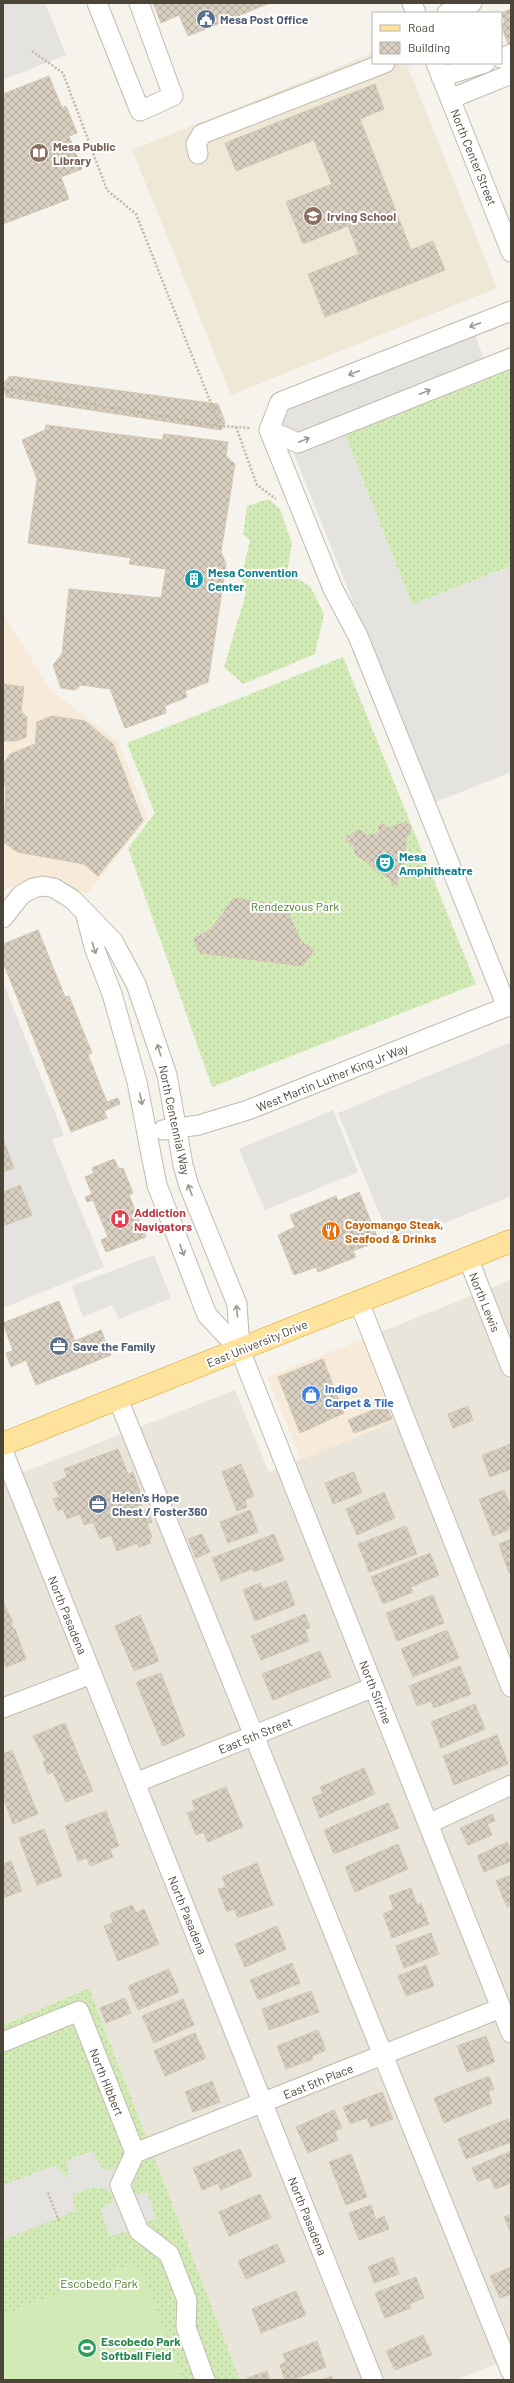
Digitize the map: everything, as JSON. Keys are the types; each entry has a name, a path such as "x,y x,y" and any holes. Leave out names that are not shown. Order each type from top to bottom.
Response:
{"main road":[{"name":"East University Drive","path":"3,1444 511,1241"}],"street":[{"path":"97,3 140,111 173,96 138,3"},
{"path":"449,12 472,3"},
{"path":"198,154 196,144 202,134 383,64"},
{"path":"439,70 478,64"},
{"name":"North Center Street","path":"439,70 511,252"},
{"path":"450,99 511,74"},
{"path":"509,1006 360,641 333,589 269,430 280,402 511,310"},
{"path":"269,430 298,442 511,358"},
{"name":"North Centennial Way","path":"3,918 21,895 33,888 43,886 62,891 84,910 113,941 136,984 167,1075 175,1128 189,1186 237,1304 240,1350"},
{"path":"84,910 94,947 112,994 137,1082 148,1132 157,1185 207,1315 240,1350"},
{"name":"West Martin Luther King Jr Way","path":"148,1132 200,1125 248,1110 509,1006"},
{"name":"North Lewis","path":"468,1258 511,1367"},
{"path":"359,1302 511,1686"},
{"name":"North Sirrine","path":"240,1350 511,2033"},
{"path":"118,1399 511,2372"},
{"name":"North Pasadena","path":"3,1451 373,2380"},
{"path":"3,1708 92,1674"},
{"name":"East 5th Street","path":"135,1783 374,1687"},
{"path":"428,1824 511,1785"},
{"name":"East 5th Place","path":"135,2153 501,2008"},
{"name":"North Hibbert","path":"3,2042 79,2011 135,2153"},
{"path":"135,2153 120,2185 139,2231 169,2254 187,2300 186,2327 205,2380"},
{"path":"503,2380 511,2377"}],"path":[{"path":"32,51 63,73 107,190 136,214 220,426"},
{"path":"3,389 220,426 269,430"},
{"path":"236,427 257,485 280,501 295,495"},
{"path":"48,2193 59,2221"}],"shaded area":[{"path":"3,3 45,3 66,55 3,80"},
{"name":"Irving School","path":"372,53 372,64 406,64 497,288 231,395 132,150"},
{"path":"468,317 491,377 345,435 412,605 511,566 511,772 433,803 271,396"},
{"path":"3,613 51,691 118,741 148,818 88,893 17,885 3,890"},
{"path":"3,982 64,1135 52,1140 104,1267 3,1308"},
{"path":"511,1042 511,1196 392,1244 338,1113"},
{"path":"333,1110 358,1172 265,1210 239,1149"},
{"path":"154,1255 171,1298 119,1319 112,1305 83,1317 72,1286"},
{"path":"511,1280 511,2358 456,2380 240,2380 89,1988 3,2025 3,1480 235,1390 269,1472 396,1421 363,1339"},
{"path":"363,1339 396,1421 301,1460 267,1377"},
{"path":"92,2151 102,2168 106,2170 113,2170 118,2165 133,2173 138,2173 131,2190 133,2195 147,2192 156,2218 126,2232 110,2236 100,2210 113,2202 113,2196 107,2189 93,2187 73,2195 75,2211 3,2240 3,2185 56,2165 66,2178 69,2174 66,2161"}],"green space":[{"path":"511,368 511,566 412,605 345,435"},
{"path":"268,499 280,509 292,544 287,573 310,586 324,614 315,654 243,684 224,667 246,593 241,578 250,540 243,534 247,506"},
{"name":"Rendezvous Park","path":"343,657 476,984 212,1087 128,848 155,813 127,743"},
{"name":"Escobedo Park","path":"89,1988 240,2380 3,2380 3,2025"},
{"name":"Escobedo Park Softball Field","path":"128,2265 143,2273 183,2380 3,2380 3,2315"}],"building":[{"name":"Mesa Post Office","path":"153,3 270,3 188,36 179,15 161,23"},
{"path":"511,9 511,43 508,44 502,28 502,24 505,22 502,13"},
{"name":"Mesa Public Library","path":"49,76 62,108 66,106 77,133 69,136 82,169 61,177 69,199 3,224 3,94"},
{"path":"375,84 384,109 360,119 411,250 433,241 445,270 325,317 308,274 359,254 348,226 303,244 286,202 332,184 314,140 236,171 225,143"},
{"path":"10,376 218,404 225,422 221,430 6,397 3,384"},
{"name":"Mesa Convention Center","path":"46,425 162,440 164,434 228,442 226,456 235,464 221,552 226,564 208,682 185,691 187,697 165,706 166,713 125,728 110,689 81,685 75,690 61,688 53,665 62,654 69,589 161,598 166,569 129,564 131,558 28,543 37,479 22,440 45,430"},
{"path":"3,684 24,687 21,711 27,717 26,737 16,741 3,741"},
{"path":"52,716 85,721 113,744 143,821 98,876 84,864 17,852 5,843 3,838 3,805 5,806 6,786 3,785 3,765 10,754 35,744 37,722"},
{"name":"Mesa Amphitheatre","path":"405,822 411,826 410,834 407,835 402,872 399,873 397,884 393,886 391,880 355,854 354,846 346,840 347,836 360,830 368,836 378,833 379,826 383,824 389,828"},
{"path":"234,898 285,906 301,941 314,950 302,966 200,953 193,939 211,929"},
{"path":"38,930 65,997 69,996 92,1053 88,1055 107,1102 118,1098 120,1104 104,1111 107,1118 71,1132 3,962 3,944"},
{"path":"3,1139 14,1168 3,1172"},
{"name":"Addiction Navigators","path":"114,1159 119,1169 123,1168 133,1193 129,1195 146,1237 106,1252 101,1240 108,1237 93,1200 87,1202 85,1197 92,1194 85,1177 94,1173 92,1168"},
{"path":"20,1185 32,1215 3,1226 3,1192"},
{"name":"Cayomango Steak, Seafood & Drinks","path":"359,1192 379,1241 353,1251 356,1257 318,1272 316,1267 294,1275 278,1235 295,1227 290,1215 336,1196 338,1201"},
{"name":"Save the Family","path":"59,1301 75,1341 101,1330 111,1355 36,1385 26,1360 11,1367 6,1353 13,1351 3,1323"},
{"name":"Indigo Carpet & Tile","path":"323,1359 344,1413 300,1433 278,1377"},
{"path":"386,1405 392,1419 354,1433 348,1420"},
{"path":"468,1406 473,1420 453,1428 448,1414"},
{"path":"511,1444 511,1469 490,1477 482,1455"},
{"name":"Helen's Hope Chest / Foster360","path":"118,1449 128,1474 133,1472 142,1498 139,1499 143,1511 147,1509 152,1522 147,1524 152,1537 149,1539 151,1543 139,1547 137,1543 117,1551 111,1535 100,1539 93,1522 84,1525 80,1514 67,1519 63,1509 58,1511 53,1499 59,1497 53,1483 67,1477 64,1469"},
{"path":"241,1464 254,1496 245,1500 247,1507 237,1511 222,1472"},
{"path":"354,1472 362,1493 333,1504 325,1483"},
{"path":"504,1490 511,1507 511,1529 493,1536 479,1499"},
{"path":"384,1492 395,1518 357,1535 346,1509"},
{"path":"250,1510 258,1532 228,1543 220,1522"},
{"path":"406,1526 417,1554 369,1572 358,1544"},
{"path":"202,1534 210,1552 196,1558 188,1539"},
{"path":"274,1534 284,1560 254,1572 252,1569 221,1581 212,1558"},
{"path":"511,1539 511,1572 509,1573 499,1544"},
{"path":"430,1553 439,1575 411,1587 413,1592 383,1604 371,1577"},
{"path":"286,1581 295,1605 255,1621 243,1590 260,1583 263,1589"},
{"path":"433,1595 444,1623 397,1641 386,1613"},
{"path":"3,1602 13,1622 11,1623 13,1629 15,1629 26,1659 6,1667 3,1661"},
{"path":"305,1614 310,1628 305,1630 309,1641 261,1660 251,1636"},
{"path":"140,1615 159,1661 134,1671 115,1626"},
{"path":"447,1630 459,1658 413,1677 401,1649"},
{"path":"320,1651 331,1677 273,1700 262,1674"},
{"path":"460,1666 471,1694 434,1708 431,1701 417,1706 409,1686"},
{"path":"161,1673 185,1736 163,1746 136,1682"},
{"path":"475,1704 485,1729 441,1748 431,1722"},
{"path":"65,1723 93,1791 66,1802 53,1772 48,1774 43,1762 46,1761 33,1736"},
{"path":"497,1735 508,1764 454,1785 443,1756"},
{"path":"12,1750 38,1814 13,1824 3,1798 3,1754"},
{"path":"364,1768 375,1794 320,1818 312,1798 323,1793 320,1787"},
{"path":"226,1787 243,1827 208,1842 203,1832 196,1835 187,1813 195,1810 192,1801"},
{"path":"388,1803 399,1828 334,1854 324,1830"},
{"path":"106,1811 119,1846 110,1849 113,1857 90,1866 87,1858 78,1861 65,1826"},
{"path":"493,1814 495,1821 487,1824 492,1835 468,1845 460,1828"},
{"path":"44,1829 62,1876 37,1885 19,1838"},
{"path":"507,1842 511,1851 511,1861 484,1872 477,1856"},
{"path":"398,1844 408,1869 355,1892 345,1867"},
{"path":"11,1861 22,1891 3,1898 3,1864"},
{"path":"257,1863 273,1905 238,1918 234,1909 227,1912 218,1889 226,1887 222,1877"},
{"path":"511,1875 511,1905 507,1907 496,1881"},
{"path":"411,1888 417,1905 421,1903 429,1924 392,1938 383,1914 394,1909 389,1896"},
{"path":"132,1905 136,1913 144,1909 159,1944 118,1961 104,1926 113,1923 110,1914"},
{"path":"277,1926 286,1949 245,1967 235,1944"},
{"path":"431,1933 439,1954 404,1968 396,1946"},
{"path":"292,1963 300,1983 258,2000 250,1980"},
{"path":"426,1965 434,1986 406,1996 398,1976"},
{"path":"169,1969 179,1992 138,2010 128,1986"},
{"path":"311,1991 319,2012 269,2030 262,2009"},
{"path":"125,1998 131,2013 106,2023 100,2008"},
{"path":"183,1999 194,2025 154,2043 142,2016"},
{"path":"318,2030 326,2050 312,2056 313,2059 286,2069 277,2046"},
{"path":"195,2033 206,2058 165,2076 154,2051"},
{"path":"486,2036 495,2062 467,2072 457,2046"},
{"path":"489,2076 494,2089 488,2091 492,2103 444,2123 434,2098"},
{"path":"212,2081 220,2102 193,2112 185,2092"},
{"path":"382,2092 393,2119 371,2127 367,2118 350,2124 343,2107"},
{"path":"334,2110 342,2128 335,2131 338,2140 308,2153 296,2127"},
{"path":"508,2119 511,2127 511,2142 466,2159 458,2139"},
{"path":"240,2149 252,2176 221,2190 218,2183 202,2190 193,2168"},
{"path":"511,2151 511,2183 495,2189 490,2177 478,2182 472,2168"},
{"path":"351,2154 367,2197 346,2205 329,2162"},
{"path":"260,2194 271,2218 229,2236 219,2212"},
{"path":"371,2205 376,2220 384,2216 389,2229 359,2240 349,2213"},
{"path":"511,2214 511,2234 504,2217"},
{"path":"277,2244 285,2262 246,2279 238,2261"},
{"path":"393,2257 399,2274 374,2283 368,2267"},
{"path":"511,2267 511,2294 500,2298 490,2276"},
{"path":"416,2277 424,2298 409,2304 411,2308 385,2318 375,2293"},
{"path":"296,2291 306,2315 261,2333 252,2309"},
{"path":"423,2335 432,2355 395,2370 386,2351"},
{"path":"317,2341 326,2367 292,2380 285,2380 280,2365 286,2362 283,2354"},
{"path":"267,2371 270,2380 248,2380 247,2378"},
{"path":"332,2376 333,2380 321,2380"}],"place":[{"name":"Mesa Post Office","path":"206,19"},
{"name":"Mesa Public Library","path":"39,153"},
{"name":"Irving School","path":"313,216"},
{"name":"Mesa Convention Center","path":"194,579"},
{"name":"Mesa Amphitheatre","path":"385,863"},
{"name":"Addiction Navigators","path":"120,1219"},
{"name":"Cayomango Steak, Seafood & Drinks","path":"331,1231"},
{"name":"Save the Family","path":"59,1346"},
{"name":"Indigo Carpet & Tile","path":"311,1395"},
{"name":"Helen's Hope Chest / Foster360","path":"98,1504"},
{"name":"Escobedo Park Softball Field","path":"87,2348"}]}
